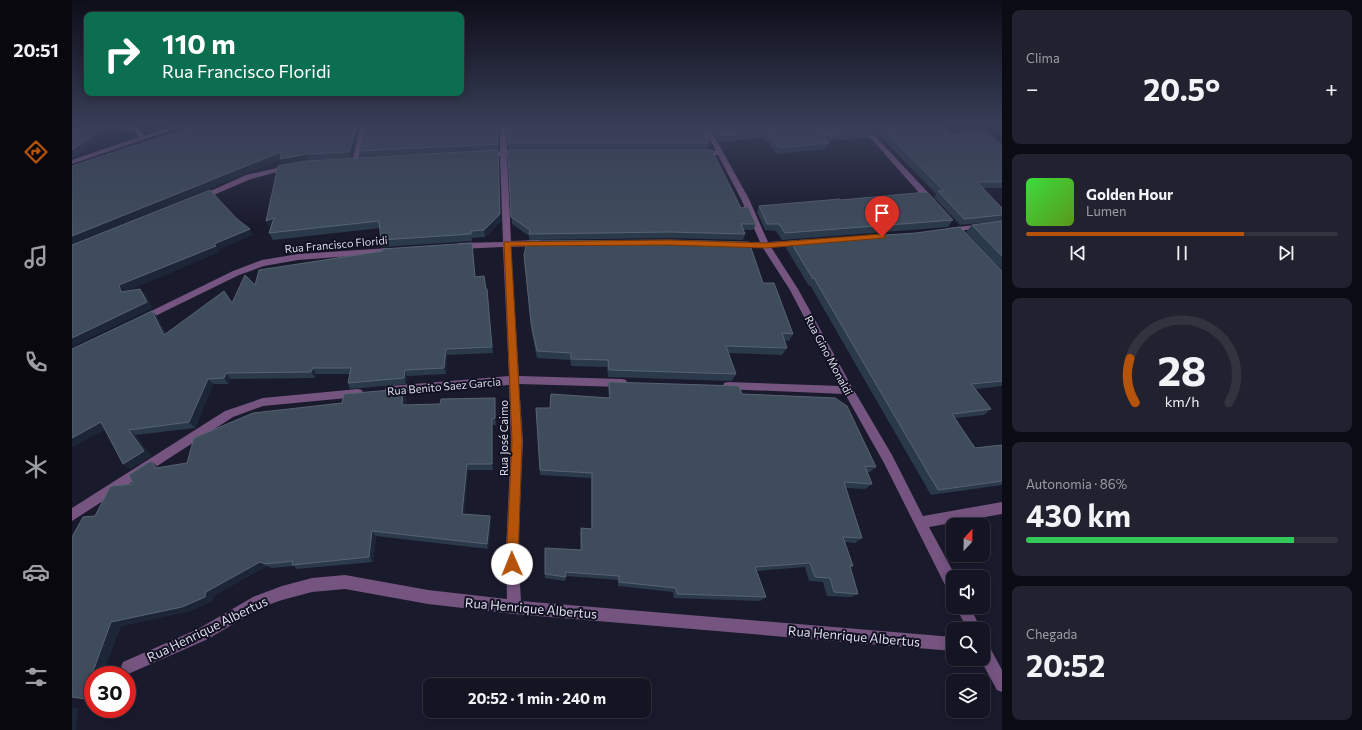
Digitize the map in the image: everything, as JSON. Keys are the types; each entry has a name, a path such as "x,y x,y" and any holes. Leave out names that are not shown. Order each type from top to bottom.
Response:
{"street":[{"name":"Rua José Caimo","path":"503,159 517,441 512,550 514,607"},
{"name":"Rua Gino Monaldi","path":"722,159 745,199 765,245 794,289 848,390 888,459 946,572"},
{"path":"893,159 936,206"},
{"path":"197,198 248,177 301,165"},
{"path":"941,231 954,226 1002,224"},
{"path":"954,226 966,238"},
{"path":"726,244 765,245 811,242"},
{"path":"452,246 507,243 546,243"},
{"name":"Rua Francisco Floridi","path":"135,322 236,273 262,263 298,257 399,250"},
{"name":"Rua Benito Saez Garcia","path":"381,391 514,380 633,384"},
{"path":"720,386 848,390"},
{"path":"72,515 229,414 264,402 365,392"},
{"path":"921,522 1002,508"},
{"name":"Rua Henrique Albertus","path":"130,666 203,634 258,602 282,593 312,585 345,582 428,597 514,607 946,643"},
{"path":"990,662 1002,685"}],"building":[{"path":"93,159 263,159 72,236 72,166"},
{"path":"341,159 498,159 500,214 484,230 471,231 471,234 381,240 379,221 269,233 274,218 266,221 278,166 307,161"},
{"path":"508,159 717,159 741,208 748,207 756,224 741,224 745,234 670,232 529,234 530,230 511,217"},
{"path":"913,159 1002,159 1002,182 977,182 1002,208 1002,215 964,219 938,191 944,191"},
{"path":"210,190 237,219 250,229 214,244 216,246 119,285 121,292 140,289 147,302 72,338 72,245"},
{"path":"927,192 953,220 785,233 779,224 767,224 759,206 841,200"},
{"path":"1002,221 1002,256 972,225"},
{"path":"960,227 1002,271 1002,381 971,384 991,409 952,414 975,448 1002,445 1002,481 938,490 814,278 813,279 790,241 916,233"},
{"path":"670,240 749,242 763,283 774,283 793,334 782,333 787,348 726,346 736,374 609,370 608,360 571,359 571,353 537,351 531,322 524,255 527,241"},
{"path":"472,243 475,277 484,276 487,289 492,347 446,349 444,368 405,370 404,378 348,383 351,368 313,368 311,372 226,373 224,378 208,379 189,422 129,430 144,451 123,464 101,422 72,438 72,349 152,311 164,335 224,291 232,303 245,275 255,285 259,270 383,251 382,249"},
{"path":"609,382 739,386 742,394 835,398 847,406 876,467 865,466 872,484 844,482 862,538 843,537 853,566 850,566 858,594 834,592 830,578 815,577 810,563 755,567 766,597 677,594 676,588 619,582 619,576 565,572 566,577 545,574 545,548 582,550 581,528 592,529 592,473 540,470 536,408 550,408 551,394 610,398"},
{"path":"403,389 402,405 440,404 441,399 495,398 495,418 492,419 492,464 467,464 462,514 490,516 487,544 372,531 369,557 292,565 293,561 266,564 260,562 206,592 205,597 182,607 111,622 95,666 84,666 84,699 72,697 72,537 83,517 95,516 110,487 133,484 129,475 151,461 156,468 187,463 194,438 253,413 342,403 344,394"}],"route":[{"path":"512,564 517,441 507,267 507,243 668,242 765,245 882,237"}]}
